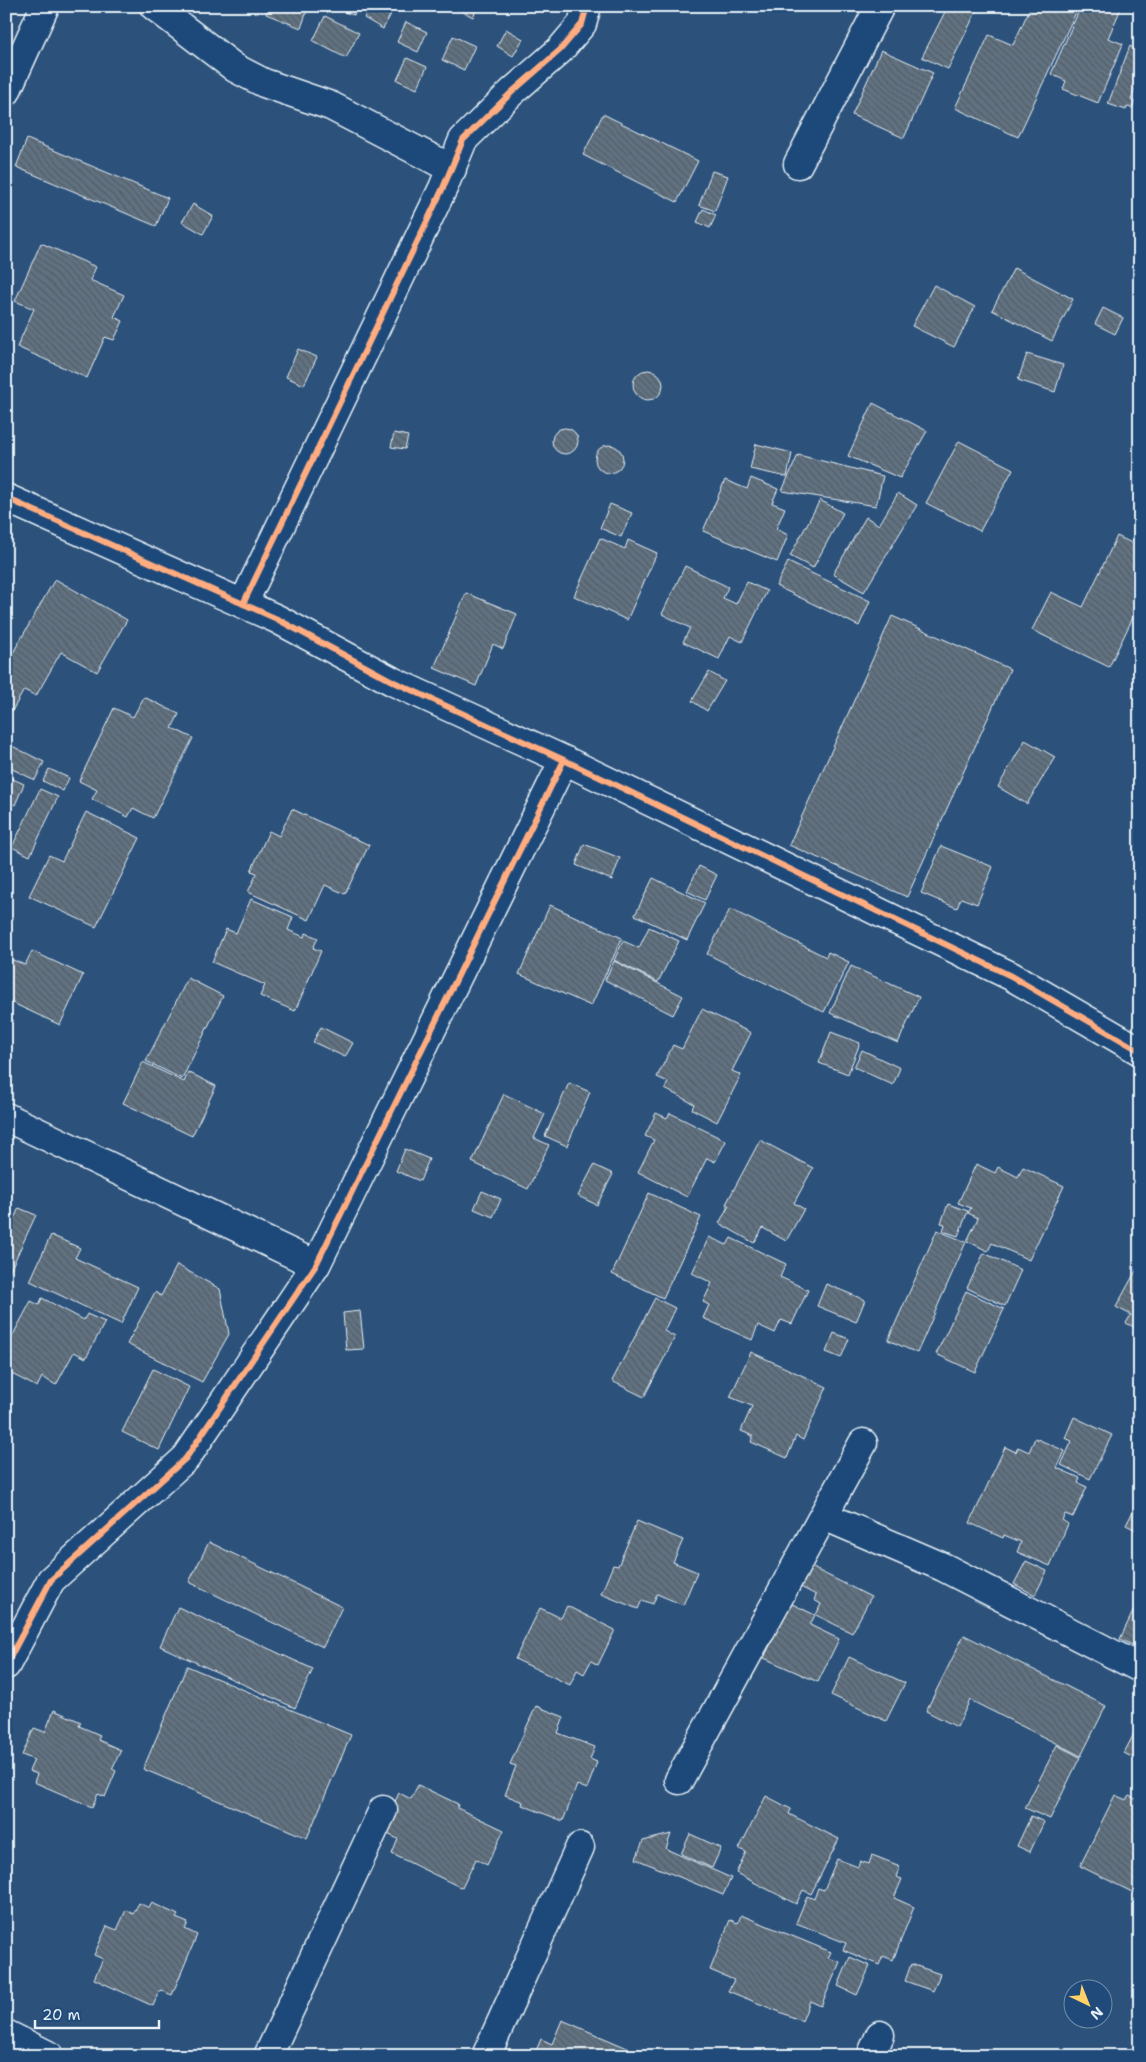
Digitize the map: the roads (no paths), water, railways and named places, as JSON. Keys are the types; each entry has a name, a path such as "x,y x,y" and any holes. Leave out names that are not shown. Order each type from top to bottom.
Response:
{"street":[{"path":"6,92 45,6"},
{"path":"154,6 235,68 264,83 330,106 452,169"},
{"path":"243,604 452,169 463,140 512,92 560,50 582,24 587,6"},
{"path":"798,164 880,6"},
{"path":"6,498 277,620 394,682 564,760 1011,976 1140,1051"},
{"path":"6,1665 51,1580 186,1458 316,1265 564,760"},
{"path":"6,1117 316,1265"},
{"path":"679,1780 863,1443"},
{"path":"824,1516 943,1567 1140,1668"},
{"path":"268,2056 382,1810"},
{"path":"486,2056 580,1847"},
{"path":"6,2034 50,2056"}]}
